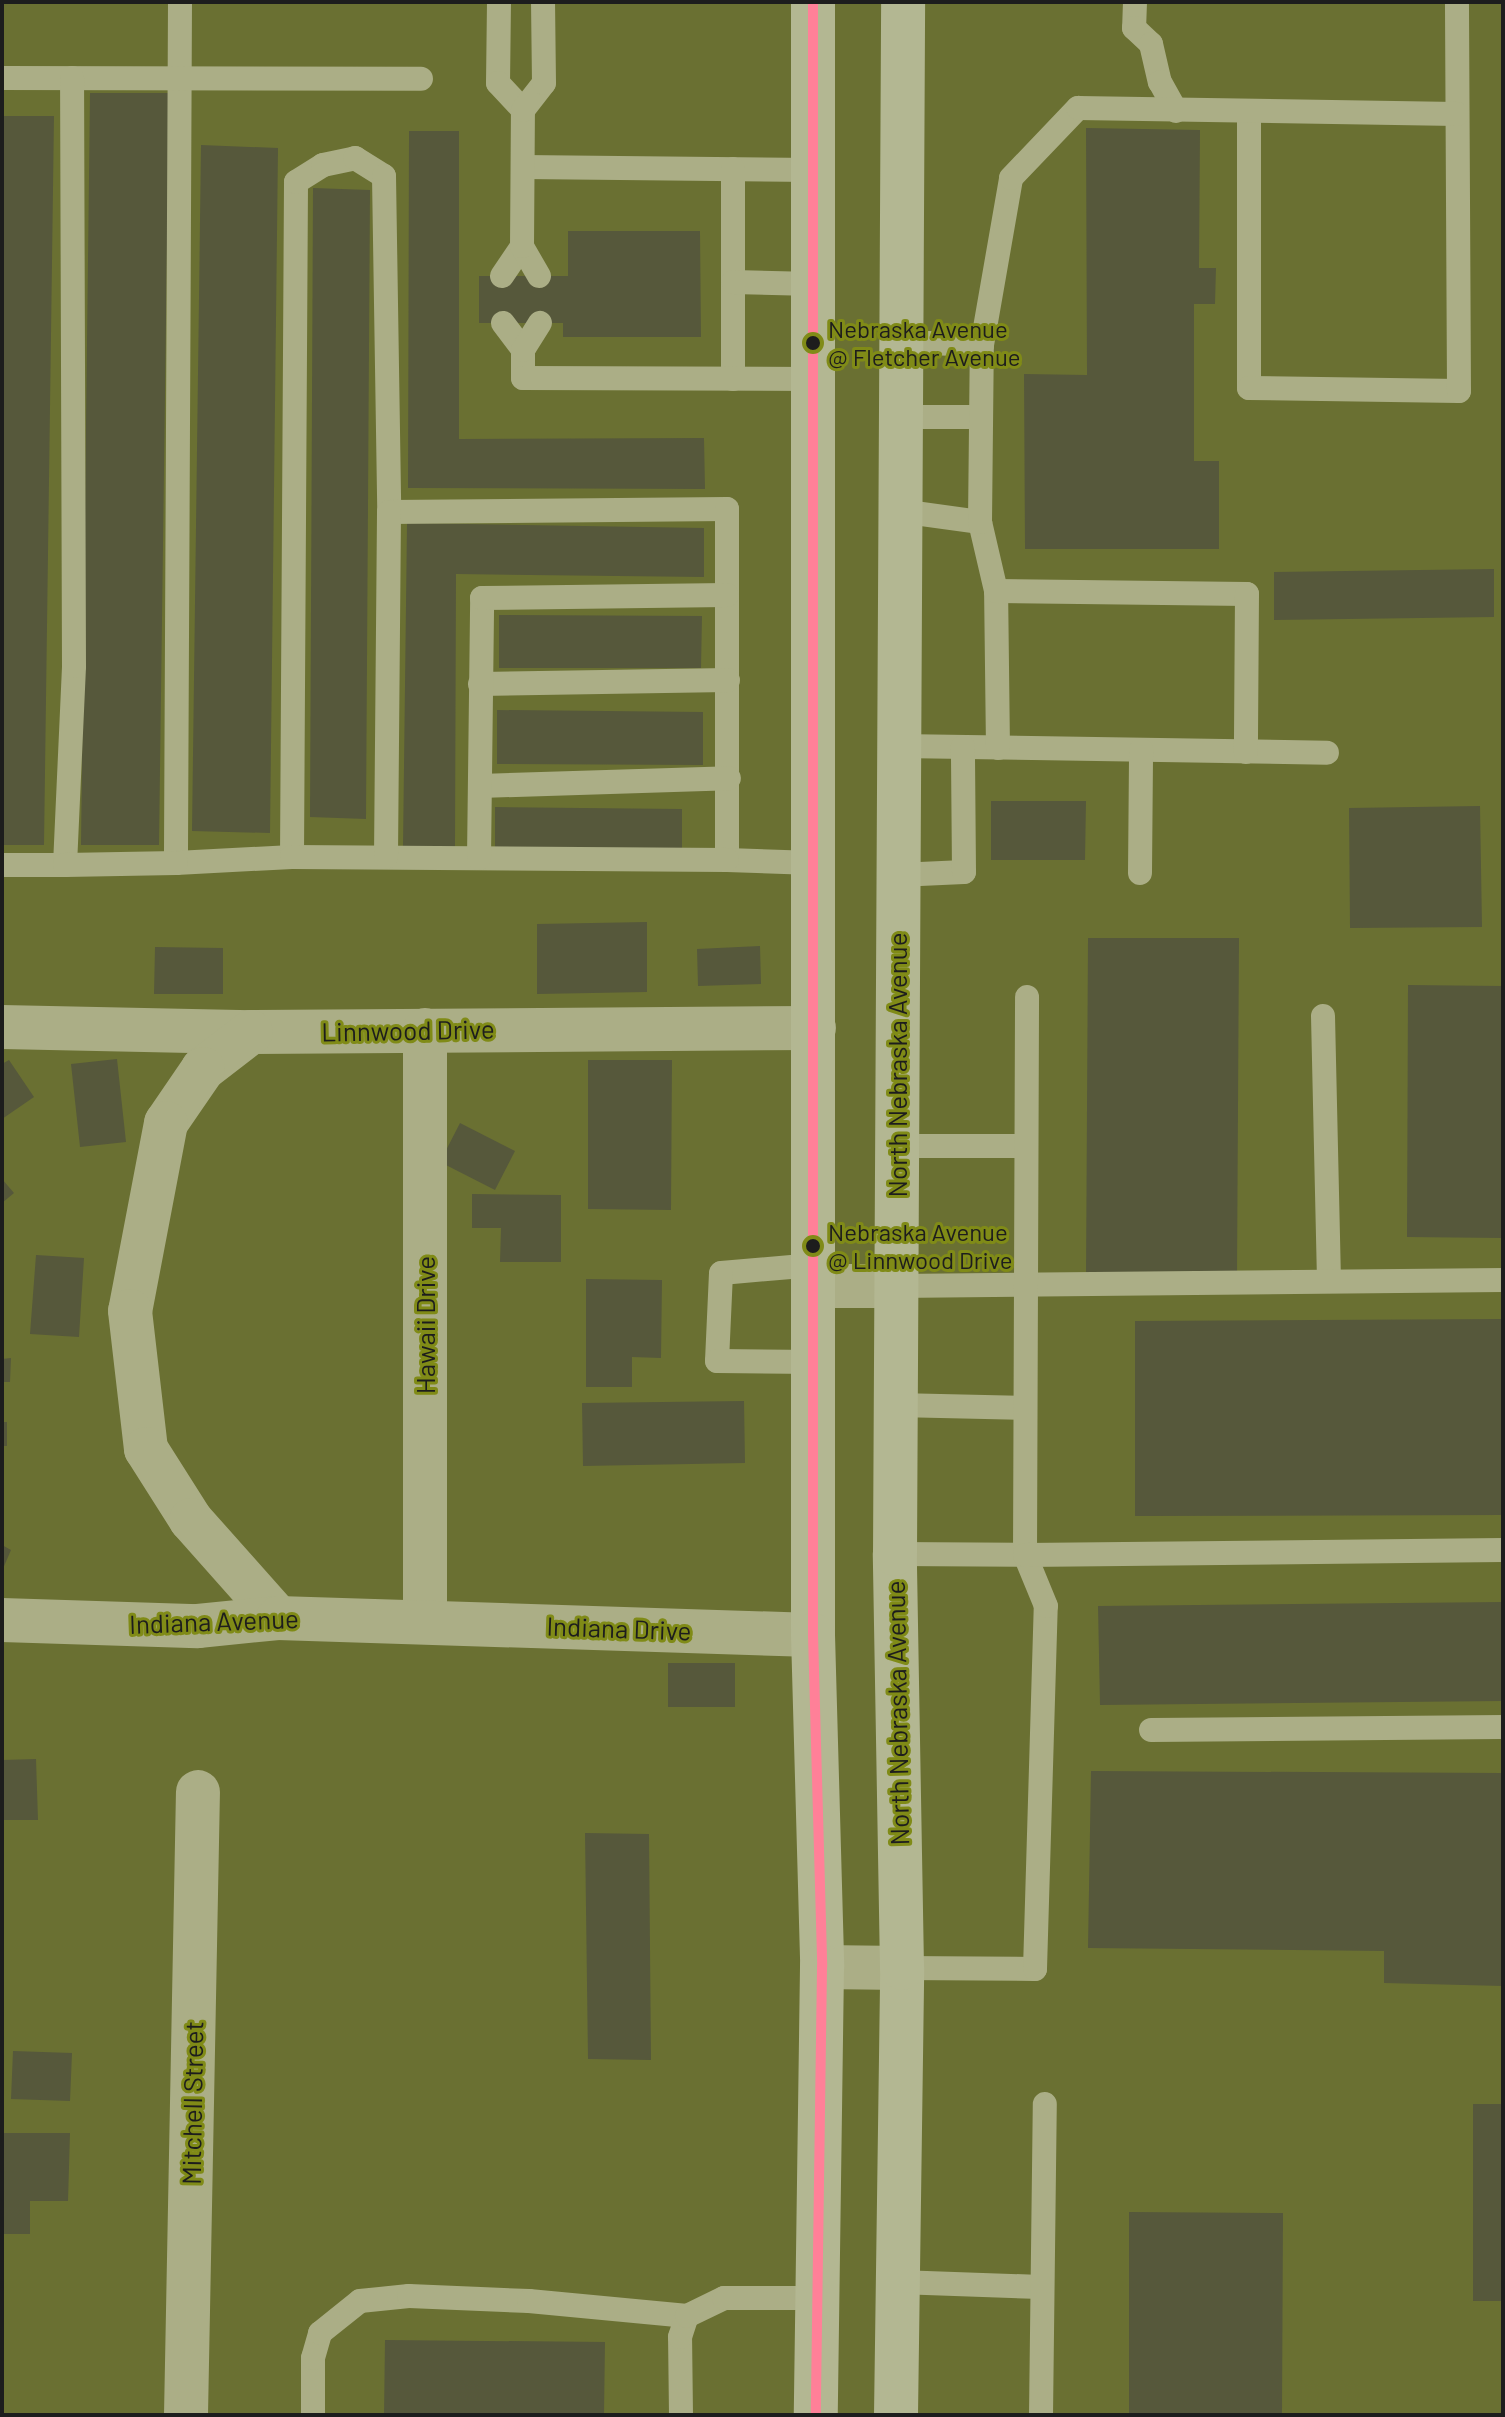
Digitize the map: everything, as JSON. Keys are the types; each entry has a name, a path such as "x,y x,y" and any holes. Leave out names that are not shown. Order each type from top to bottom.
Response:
{"main road":[{"path":"813,2 813,1635 822,1967 816,2415"},
{"name":"North Nebraska Avenue","path":"896,2415 902,1968 895,1554 903,2"}],"street":[{"name":"Linnwood Drive","path":"2,1027 251,1032 814,1028"},
{"name":"Hawaii Drive","path":"425,1030 425,1620"},
{"path":"251,1032 203,1069 166,1123 130,1311 146,1449 191,1520 278,1618"},
{"path":"814,1276 896,1286"},
{"name":"Indiana Avenue","path":"2,1620 198,1626 278,1618 425,1620"},
{"name":"Indiana Drive","path":"425,1620 813,1635"},
{"name":"Mitchell Street","path":"186,2415 198,1792"},
{"path":"822,1967 902,1968"}],"lane":[{"path":"176,863 180,2"},
{"path":"499,2 498,83 523,110"},
{"path":"539,276 522,246 523,110 544,83 543,2"},
{"path":"1135,2 1134,28 1151,44 1160,82 1176,111"},
{"path":"1249,112 1249,388 1459,391 1457,2"},
{"path":"2,78 421,79"},
{"path":"65,865 74,666 72,78"},
{"path":"998,748 996,591 980,522 982,345 1011,178 1078,108 1457,114"},
{"path":"292,857 296,182 323,165 355,158 384,176 389,512 386,857"},
{"path":"523,167 813,170"},
{"path":"733,169 733,379"},
{"path":"502,276 522,246"},
{"path":"733,282 813,284"},
{"path":"503,323 523,350"},
{"path":"540,323 523,350 523,378 813,379"},
{"path":"901,342 982,345"},
{"path":"901,417 981,417"},
{"path":"389,512 727,509 729,778 737,861"},
{"path":"900,511 980,522"},
{"path":"996,591 1247,594 1246,752"},
{"path":"479,858 482,598 727,595"},
{"path":"480,684 728,680"},
{"path":"899,746 1327,753"},
{"path":"898,875 964,872 963,747"},
{"path":"1140,873 1141,750"},
{"path":"480,786 729,778"},
{"path":"2,865 176,863 292,857 814,863"},
{"path":"902,1968 1035,1969 1046,1606 1025,1555 1027,997"},
{"path":"1323,1016 1329,1281"},
{"path":"896,1146 1025,1146"},
{"path":"814,1276 721,1273 717,1361 814,1362"},
{"path":"896,1286 1503,1280"},
{"path":"896,1405 1025,1408"},
{"path":"895,1554 1503,1550"},
{"path":"1151,1730 1503,1727"},
{"path":"1041,2415 1045,2104"},
{"path":"898,2282 1041,2287"},
{"path":"313,2415 313,2358 320,2333 360,2301 409,2296 529,2301 687,2316 724,2298 817,2298"},
{"path":"681,2415 680,2337 687,2316"}],"building":[{"path":"90,93 169,93 159,845 81,845"},
{"path":"3,116 54,116 44,845 2,845"},
{"path":"1086,128 1200,130 1199,268 1216,268 1215,304 1194,304 1194,461 1219,461 1219,549 1025,549 1024,374 1087,375"},
{"path":"409,131 459,131 459,439 704,438 705,489 408,488"},
{"path":"201,145 278,148 270,833 192,831"},
{"path":"313,188 370,190 366,819 310,817"},
{"path":"568,231 700,231 701,337 563,337 563,323 479,323 479,276 568,276"},
{"path":"407,523 704,528 704,577 456,574 455,848 403,847"},
{"path":"1494,569 1494,617 1274,620 1274,572"},
{"path":"499,615 702,616 701,668 499,668"},
{"path":"497,710 703,712 703,765 497,764"},
{"path":"991,801 1086,801 1085,860 991,860"},
{"path":"1480,806 1482,927 1350,928 1349,808"},
{"path":"495,807 682,809 682,852 495,851"},
{"path":"647,922 647,992 537,994 537,924"},
{"path":"1088,938 1239,938 1237,1276 1086,1276"},
{"path":"760,946 761,984 698,986 697,949"},
{"path":"155,947 223,948 223,994 154,994"},
{"path":"1408,985 1503,986 1503,1238 1407,1237"},
{"path":"117,1059 126,1142 80,1147 71,1064"},
{"path":"9,1060 34,1097 2,1119 2,1064"},
{"path":"588,1060 672,1060 671,1210 588,1209"},
{"path":"460,1123 515,1151 495,1190 440,1162"},
{"path":"2,1179 14,1193 2,1203"},
{"path":"472,1194 561,1195 561,1262 500,1262 501,1228 472,1228"},
{"path":"36,1255 84,1258 79,1337 30,1334"},
{"path":"586,1279 662,1280 661,1358 632,1357 632,1387 586,1387"},
{"path":"1503,1319 1503,1515 1135,1516 1135,1321"},
{"path":"11,1358 10,1382 2,1382 2,1359"},
{"path":"744,1401 745,1463 583,1466 582,1403"},
{"path":"2,1422 7,1422 7,1446 2,1446"},
{"path":"2,1545 11,1550 2,1571"},
{"path":"1503,1602 1503,1701 1100,1705 1098,1606"},
{"path":"668,1663 735,1663 735,1707 668,1707"},
{"path":"36,1759 38,1820 2,1820 2,1760"},
{"path":"1091,1771 1503,1773 1503,1986 1384,1983 1384,1951 1088,1948"},
{"path":"585,1833 649,1834 651,2060 588,2059"},
{"path":"13,2051 72,2053 70,2101 11,2099"},
{"path":"1473,2104 1503,2104 1503,2301 1473,2301"},
{"path":"2,2133 70,2133 68,2201 30,2201 30,2234 2,2234"},
{"path":"1129,2212 1283,2213 1282,2415 1129,2415"},
{"path":"385,2340 605,2342 604,2415 384,2415"}],"transit line":[{"path":"813,2 813,1635 822,1967 816,2415"}],"place":[{"name":"Nebraska Avenue @ Fletcher Avenue","path":"813,343"},
{"name":"Nebraska Avenue @ Linnwood Drive","path":"813,1246"}]}
